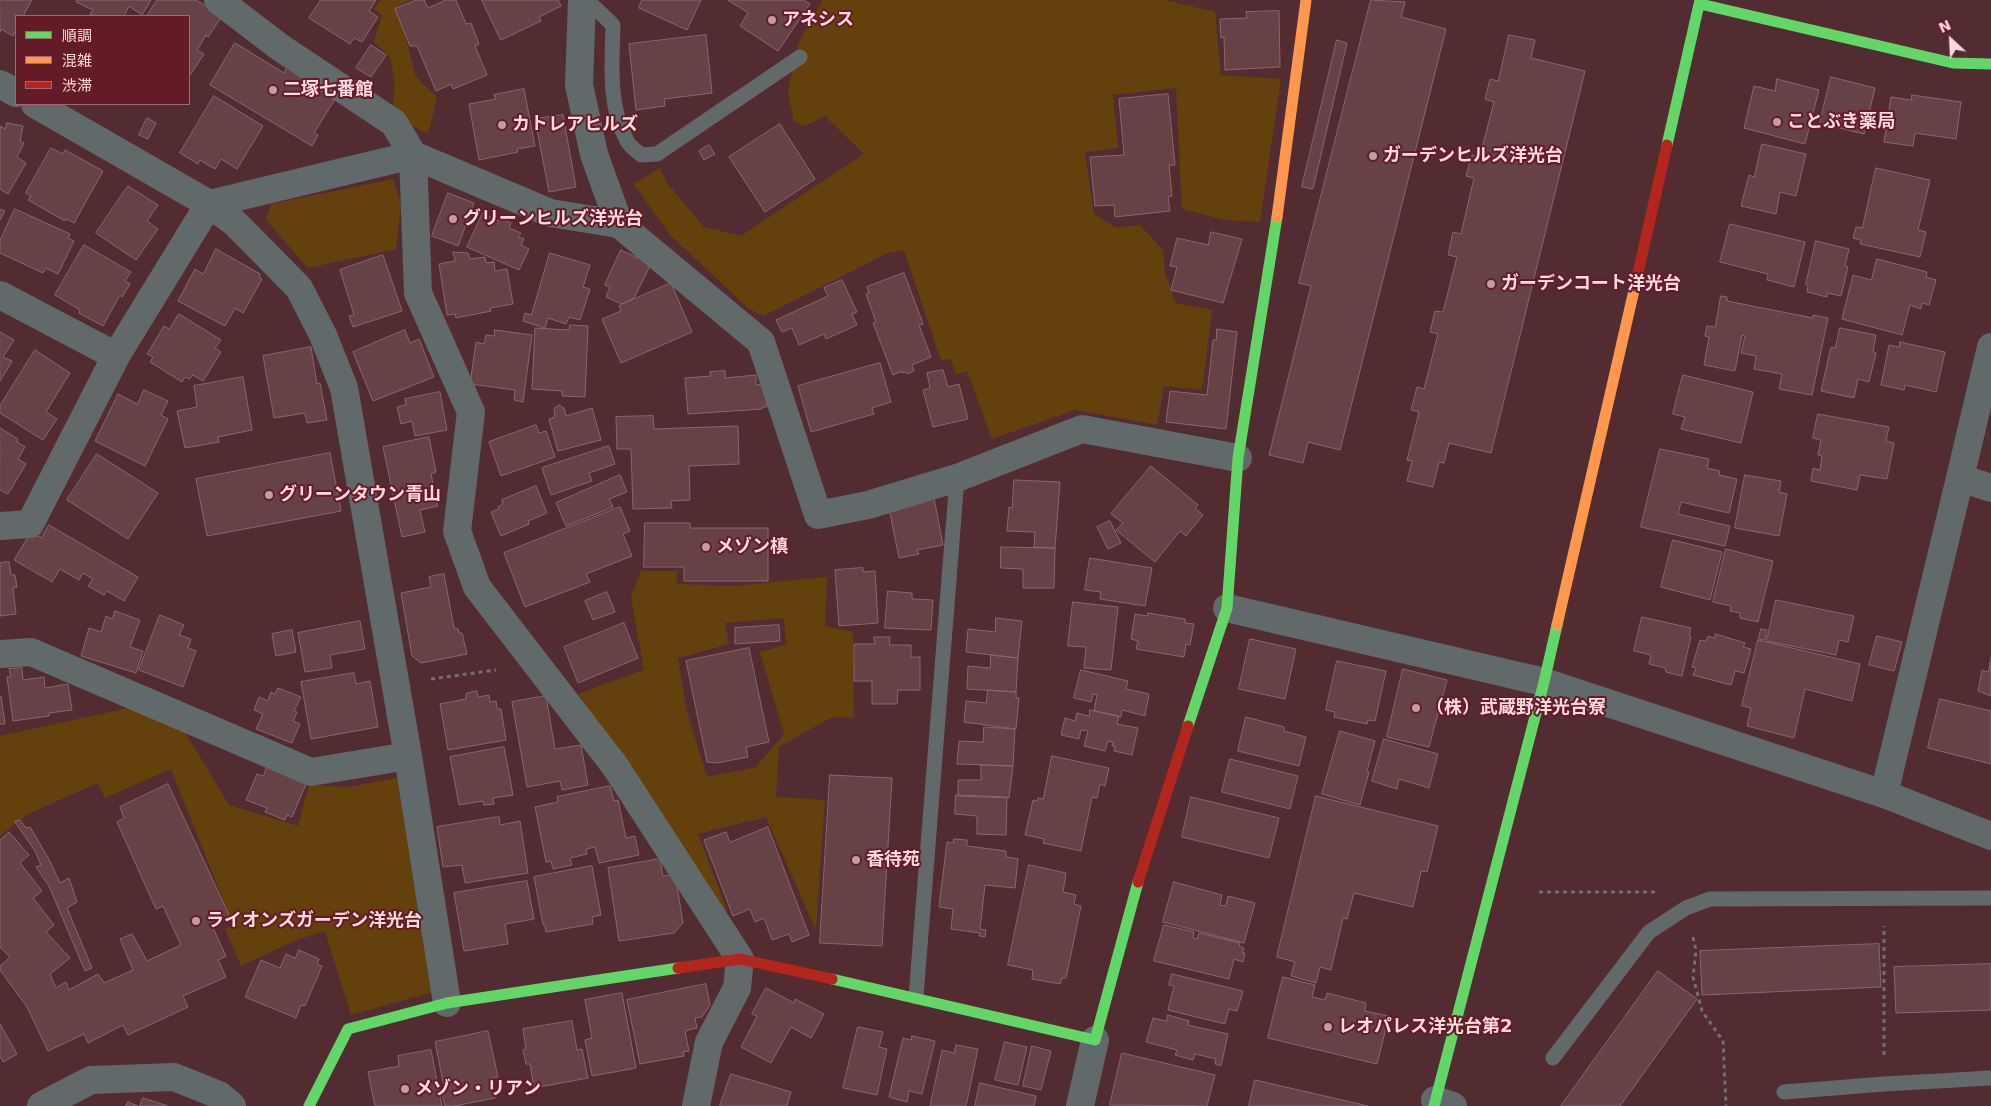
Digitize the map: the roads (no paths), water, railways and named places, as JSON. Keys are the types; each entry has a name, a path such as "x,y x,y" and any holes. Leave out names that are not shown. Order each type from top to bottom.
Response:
{"street":[{"path":"218,0 281,48 394,123 413,155 418,293 471,412 457,531 477,587 615,766 740,959 737,988 709,1042 696,1106"},
{"path":"582,0 579,85 594,154 619,224 761,342 818,515 868,505 957,478 1082,429 1238,458"},
{"path":"1080,1106 1095,1040 1144,861 1227,608 1238,458 1281,192 1306,0"},
{"path":"1441,1104 1544,682 1700,2 1953,63 1991,64"},
{"path":"0,84 15,92"},
{"path":"37,105 208,204 235,223 299,288 323,334 344,388 408,756 447,1003"},
{"path":"0,526 30,524 116,356 208,204 413,155 550,213 619,224"},
{"path":"0,295 116,356"},
{"path":"1884,794 1991,347"},
{"path":"1960,478 1991,488"},
{"path":"1227,608 1544,682 1884,794 1991,836"},
{"path":"0,654 31,652 311,772 408,756"},
{"path":"309,1106 348,1029 447,1003 740,959 916,997 1095,1040"},
{"path":"41,1106 91,1080 174,1077 219,1095 232,1106"}],"lane":[{"path":"587,0 613,26 612,82 616,112 627,143 641,155 657,154 800,57"},
{"path":"916,997 957,478"},
{"path":"1553,1058 1649,932 1686,908 1710,899 1991,898"},
{"path":"1784,1092 1991,1078"}],"place":[{"name":"アネシス","path":"772,20"},
{"name":"二塚七番館","path":"273,90"},
{"name":"ことぶき薬局","path":"1777,122"},
{"name":"カトレアヒルズ","path":"502,125"},
{"name":"ガーデンヒルズ洋光台","path":"1373,156"},
{"name":"グリーンヒルズ洋光台","path":"453,219"},
{"name":"ガーデンコート洋光台","path":"1491,284"},
{"name":"グリーンタウン青山","path":"269,495"},
{"name":"メゾン槙","path":"706,547"},
{"name":"（株）武蔵野洋光台寮","path":"1416,708"},
{"name":"香待苑","path":"856,860"},
{"name":"ライオンズガーデン洋光台","path":"196,921"},
{"name":"レオパレス洋光台第2","path":"1328,1027"},
{"name":"メゾン・リアン","path":"405,1089"}]}
